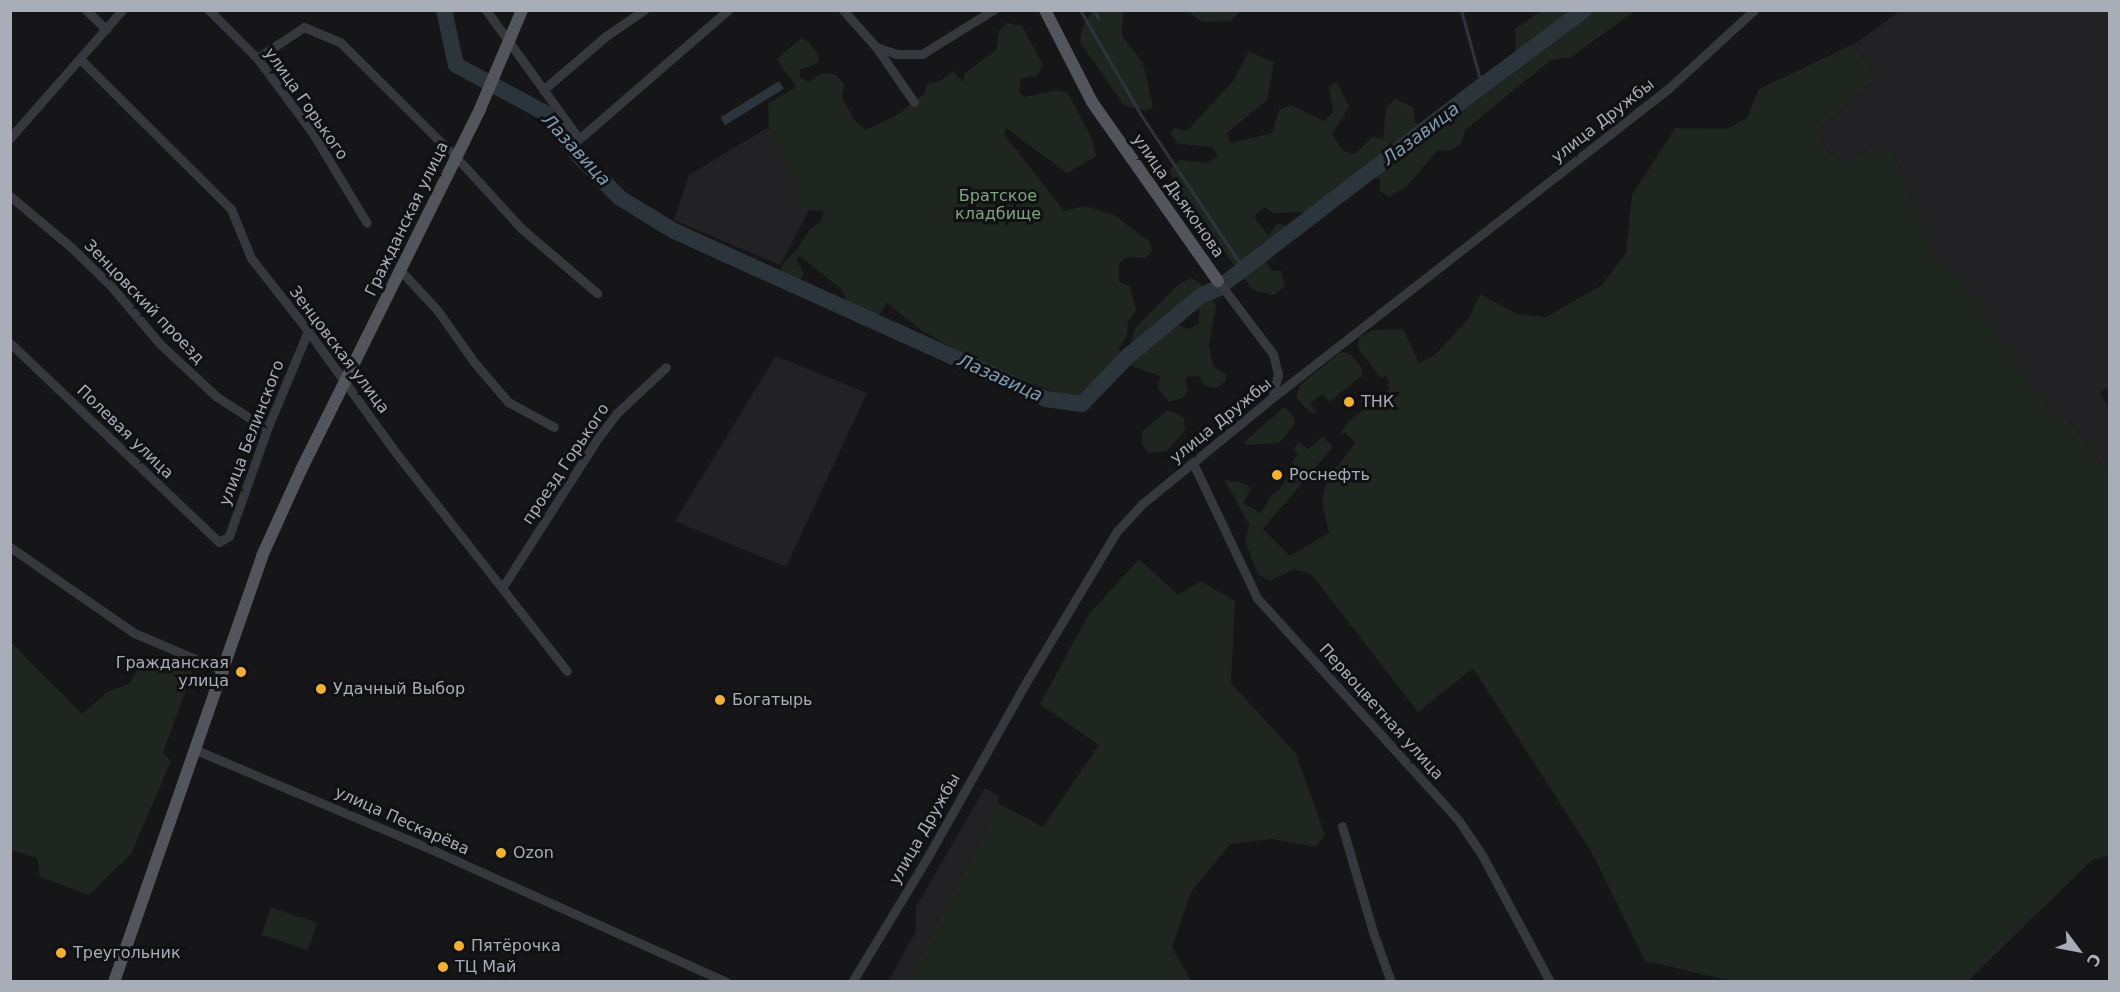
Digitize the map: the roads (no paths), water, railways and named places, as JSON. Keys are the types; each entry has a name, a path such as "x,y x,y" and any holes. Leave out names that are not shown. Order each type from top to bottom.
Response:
{"main road":[{"name":"Гражданская улица","path":"114,981 262,556 344,381 480,109 522,10"},
{"name":"улица Дьяконова","path":"1045,10 1092,102 1218,281"}],"street":[{"path":"86,10 106,29"},
{"path":"10,138 122,10"},
{"name":"улица Горького","path":"209,10 257,58 312,132 367,224"},
{"path":"486,10 579,139 729,10"},
{"path":"543,90 606,36 644,10"},
{"path":"843,10 876,47 914,102"},
{"path":"876,47 896,54 922,54 993,10"},
{"name":"улица Дружбы","path":"852,981 926,860 1028,679 1117,531 1142,504 1272,398 1669,88 1754,10"},
{"path":"257,58 304,27 340,42 456,157 522,229 597,293"},
{"name":"Зенцовская улица","path":"80,59 231,209 250,258 308,331 396,453 567,671"},
{"name":"Зенцовский проезд","path":"10,196 111,286 160,344 218,397 267,429"},
{"path":"400,271 438,311 474,362 508,402 554,427"},
{"name":"улица Дьяконова","path":"1218,281 1273,354 1278,374 1272,398"},
{"name":"улица Белинского","path":"219,542 229,536 267,429 308,331"},
{"name":"Полевая улица","path":"10,343 219,542"},
{"name":"проезд Горького","path":"502,588 598,438 617,413 666,367"},
{"name":"Первоцветная улица","path":"1193,463 1257,598 1459,821 1482,855 1550,981"},
{"path":"10,547 134,633 224,670"},
{"name":"улица Пескарёва","path":"196,750 437,852 726,981"},
{"path":"1342,826 1373,932 1391,981"}],"waterway":[{"name":"Лазавица","path":"444,10 456,65 545,113 580,157 620,198 674,231 1046,399 1082,404 1127,357 1202,295 1217,289 1584,10"},
{"path":"1080,10 1141,115 1243,268"},
{"path":"1094,10 1098,18"},
{"path":"1461,10 1482,86"}],"place":[{"name":"ТНК","path":"1349,402"},
{"name":"Роснефть","path":"1277,475"},
{"name":"Гражданская улица","path":"241,672"},
{"name":"Удачный Выбор","path":"321,689"},
{"name":"Богатырь","path":"720,700"},
{"name":"Ozon","path":"501,853"},
{"name":"Пятёрочка","path":"459,946"},
{"name":"Треугольник","path":"61,953"},
{"name":"ТЦ Май","path":"443,967"}],"park label":[{"name":"Братское кладбище","path":"998,205"}]}
